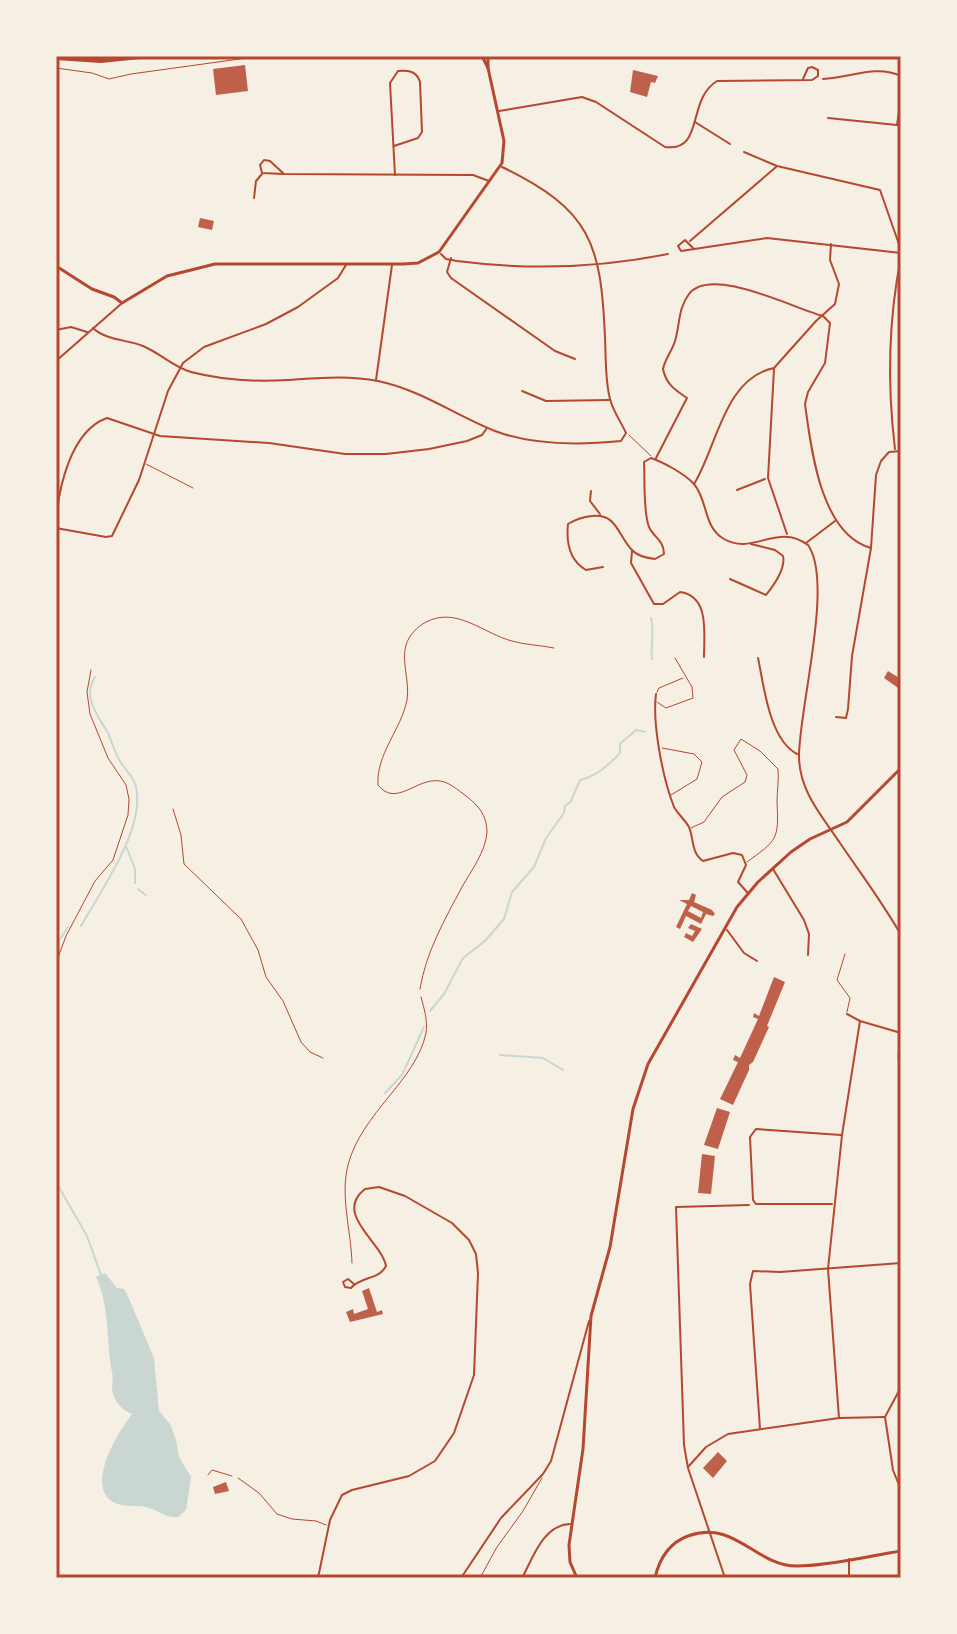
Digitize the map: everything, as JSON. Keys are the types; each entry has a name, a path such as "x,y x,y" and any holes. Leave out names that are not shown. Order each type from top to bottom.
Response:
{"highway":[{"path":"56,58 101,61 149,56"}],"street":[{"path":"482,56 488,68"},
{"path":"56,361 122,303 167,276 205,265 418,263 440,250 501,167 505,146 488,56"},
{"path":"823,79 878,69 901,76"},
{"path":"394,146 418,138 422,132 420,82 418,76 410,71 398,71 390,83 395,176"},
{"path":"498,111 566,99 588,99 669,147 686,142 706,89 717,81 803,79"},
{"path":"828,118 899,125 901,98"},
{"path":"695,122 730,144"},
{"path":"744,152 777,166 880,190 901,253 894,291 889,363 895,450"},
{"path":"263,174 260,165 268,160 284,174"},
{"path":"689,242 777,166"},
{"path":"93,328 100,334 145,347 180,367 204,374 241,379 347,377 376,380 414,391 488,427 521,437 571,443 621,441 626,435 610,400 599,264 587,236 558,200 536,184 501,167"},
{"path":"254,198 256,181 263,174 473,175 490,182"},
{"path":"693,248 685,240 680,242 681,251 767,238 901,253"},
{"path":"787,535 787,527 768,478 772,376 774,368 839,296 839,284 830,260 831,244"},
{"path":"440,250 451,259 523,266 599,264 668,254"},
{"path":"451,259 447,272 451,278 555,351 575,359"},
{"path":"346,264 338,278 298,307 263,326 204,347 180,367 168,391 155,435 145,464 112,536 56,526 58,497 66,469 79,444 99,421 115,418 155,435 269,443 330,453 369,455 429,449 467,441 482,435 488,427"},
{"path":"376,380 392,264"},
{"path":"56,266 95,291 122,303"},
{"path":"654,459 687,398 673,389 663,369 690,291 710,285 758,292 823,316 830,323 825,363 808,392 805,404 819,483 836,520 854,541 871,548"},
{"path":"56,330 74,327 88,332"},
{"path":"694,484 736,393 751,378 765,369 774,368"},
{"path":"522,391 546,401 610,400"},
{"path":"836,717 846,718 848,709 852,656 871,548 879,465 889,452 901,451"},
{"path":"632,551 655,559 662,558 665,552 647,518 646,459 654,459 694,484 711,524 718,534 733,543 750,543 787,535 806,543 811,550 816,564 817,593 799,754 800,772 806,791 830,830 901,935"},
{"path":"737,490 768,478"},
{"path":"591,491 590,501 601,515 616,525 632,551 631,563 652,603 663,604 680,592 698,600 703,614 704,657"},
{"path":"601,515 575,520 568,524 567,533 568,549 578,565 591,570 603,567"},
{"path":"806,543 836,520"},
{"path":"730,579 766,595 782,569 784,559 781,554 750,543"},
{"path":"758,658 768,708 785,744 799,754"},
{"path":"656,694 656,733 675,808 690,829 700,860 736,853 742,855 747,862 738,882 748,893"},
{"path":"577,1578 570,1557 571,1524 583,1449 588,1333 608,1257 633,1109 644,1073 748,893 802,843 847,822 901,768"},
{"path":"773,868 804,920 809,934 808,955"},
{"path":"726,930 734,936 744,953 757,961"},
{"path":"847,1014 901,1033"},
{"path":"839,1418 828,1269 842,1135 860,1021"},
{"path":"901,1041 901,1071"},
{"path":"834,1203 756,1204 753,1200 750,1137 753,1129 842,1135"},
{"path":"318,1578 334,1507 348,1491 409,1476 439,1457 454,1433 474,1375 478,1269 475,1249 461,1230 395,1191 379,1187 365,1189 357,1201 357,1218 363,1232 383,1256 386,1266 381,1274 348,1288 343,1285 345,1280 351,1280 354,1284"},
{"path":"725,1578 688,1468 682,1420 676,1207 749,1205"},
{"path":"760,1429 750,1284 753,1271 901,1263"},
{"path":"461,1578 501,1518 541,1475 555,1450 565,1404 588,1333"},
{"path":"901,1387 885,1417 893,1470 901,1490"},
{"path":"688,1468 695,1457 720,1437 839,1418 885,1417"},
{"path":"522,1578 551,1530 562,1524 571,1524"},
{"path":"655,1578 664,1556 674,1544 697,1533 734,1537 774,1561 790,1565 901,1551"},
{"path":"849,1559 849,1578"}],"lane":[{"path":"626,435 654,459"},
{"path":"145,464 193,488"},
{"path":"655,701 666,708 691,700 694,695 675,658"},
{"path":"656,694 659,688 685,677"},
{"path":"690,829 704,822 722,797 745,782 747,775 734,750 741,739 749,743 778,769 779,823 769,846 747,862"},
{"path":"660,749 694,754 702,762 697,779 671,795"},
{"path":"845,954 837,980 850,998 847,1014"},
{"path":"480,1578 541,1481 541,1475"},
{"path":"238,1478 259,1493 277,1514 328,1526"}],"path":[{"path":"56,68 114,79 261,56"},
{"path":"584,56 614,56"},
{"path":"420,989 433,941 481,851 487,830 479,807 443,781 425,782 392,795 385,793 378,785 379,763 401,719 407,699 406,646 423,623 447,617 474,624 511,641 554,648"},
{"path":"56,963 66,936 95,881 113,860 129,808 126,785 108,758 90,714 87,692 91,670"},
{"path":"173,809 181,835 184,864 241,919 260,954 266,977 283,1001 301,1042 310,1052 323,1058"},
{"path":"352,1263 345,1195 348,1165 366,1122 402,1079 421,1046 427,1024 421,997"},
{"path":"208,1475 212,1470 238,1478"}],"shaded area":[{"path":"105,1273 117,1288 124,1289 127,1294 154,1358 159,1411 170,1424 179,1457 191,1477 186,1510 178,1517 145,1507 117,1504 105,1494 102,1483 107,1458 132,1414 119,1405 113,1394 106,1311 96,1277"}],"building":[{"path":"245,65 248,91 216,95 213,69"},
{"path":"633,70 658,76 655,83 651,82 647,97 630,92"},
{"path":"200,218 214,221 212,230 198,227"},
{"path":"888,671 901,679 901,690 884,678"},
{"path":"692,893 696,895 694,902 715,914 706,914 701,924 686,916 680,929 676,927 687,904 679,900 689,900","holes":["691,906 703,912 701,918 688,911"]},
{"path":"691,924 702,929 693,942 684,937 686,933 692,936 695,931 688,928"},
{"path":"774,977 785,982 769,1027 733,1105 720,1099 738,1062 733,1060 735,1055 740,1058 758,1019 753,1017 754,1013 759,1016"},
{"path":"717,1108 730,1112 718,1149 704,1145"},
{"path":"702,1154 715,1156 711,1194 698,1193"},
{"path":"369,1288 377,1312 382,1310 383,1314 350,1322 346,1312 353,1309 354,1314 368,1309 362,1291"},
{"path":"718,1452 727,1461 713,1478 703,1468"},
{"path":"226,1482 229,1491 215,1494 213,1487"}],"waterway":[{"path":"651,618 652,659"},
{"path":"81,926 118,862 137,809 135,783 118,758 93,706 90,692 95,677"},
{"path":"430,1011 444,994 463,958 485,941 504,919 512,892 534,867 546,838 564,813 580,780 607,766 620,753 620,744 636,730 645,732"},
{"path":"126,846 135,869 135,883"},
{"path":"138,889 146,895"},
{"path":"56,945 68,927"},
{"path":"385,1093 402,1075 424,1027"},
{"path":"500,1055 543,1058 563,1070"},
{"path":"56,1182 87,1236 101,1275"}]}
